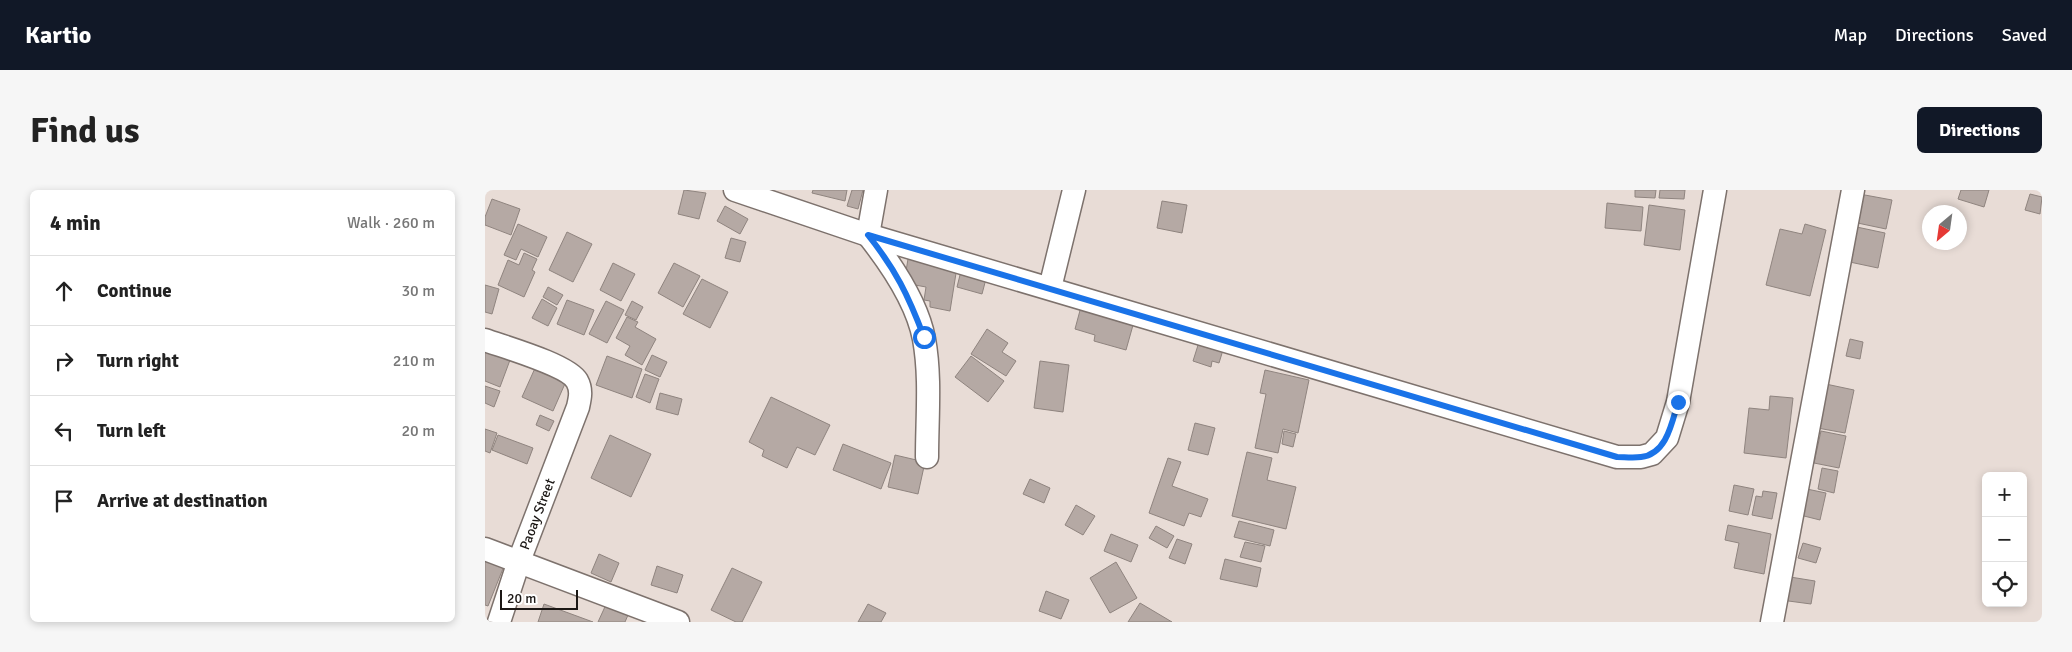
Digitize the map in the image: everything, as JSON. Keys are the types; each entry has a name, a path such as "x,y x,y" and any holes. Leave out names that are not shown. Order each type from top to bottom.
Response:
{"street":[{"path":"735,190 868,235 1617,457 1641,457 1652,454 1667,438 1678,402 1715,190"},
{"path":"876,190 868,235 887,258 907,293 924,337 928,384 927,457"},
{"path":"1050,288 1074,190"},
{"path":"1772,622 1853,190"},
{"name":"Paoay Street","path":"485,340 566,370 576,380 581,392 578,407 519,561 499,622"},
{"path":"485,549 678,622"}],"building":[{"path":"684,190 706,193 699,219 678,214"},
{"path":"813,190 847,190 845,201 812,193"},
{"path":"852,190 863,190 858,209 847,206"},
{"path":"1635,190 1656,190 1655,198 1635,197"},
{"path":"1660,190 1685,190 1684,199 1659,198"},
{"path":"1961,190 1989,190 1984,207 1958,199"},
{"path":"1854,193 1892,200 1886,229 1848,221"},
{"path":"2030,194 2042,197 2040,214 2025,210"},
{"path":"492,199 520,209 511,235 485,225 485,217"},
{"path":"1162,201 1187,205 1182,233 1157,228"},
{"path":"1607,203 1643,207 1641,231 1605,228"},
{"path":"1649,205 1685,210 1680,250 1644,245"},
{"path":"725,206 748,219 740,234 717,221"},
{"path":"518,224 547,237 538,257 521,249 516,260 504,255"},
{"path":"1805,224 1826,230 1810,296 1766,285 1780,229 1802,234"},
{"path":"1852,226 1885,233 1878,268 1845,261"},
{"path":"567,232 592,244 573,282 549,270"},
{"path":"731,238 746,242 740,262 725,258"},
{"path":"524,253 537,259 532,270 535,272 524,297 498,285 508,260 519,265"},
{"path":"909,253 957,267 950,311 930,307 930,301 924,300 926,287 904,283"},
{"path":"613,263 635,274 621,301 600,290"},
{"path":"674,263 700,276 683,307 658,293"},
{"path":"962,267 987,275 982,294 957,287"},
{"path":"702,279 728,292 710,328 683,314"},
{"path":"485,285 499,289 492,314 485,312"},
{"path":"548,287 563,295 557,305 543,297"},
{"path":"542,299 557,308 548,326 532,318"},
{"path":"567,300 594,310 584,335 557,324"},
{"path":"606,301 624,310 607,343 589,334"},
{"path":"632,301 643,307 636,320 625,315"},
{"path":"1082,303 1135,318 1126,350 1094,341 1095,335 1075,329"},
{"path":"627,317 638,322 635,327 656,339 642,365 625,355 630,346 616,338"},
{"path":"987,329 1008,343 1002,352 1016,361 1006,376 971,354"},
{"path":"1850,339 1863,342 1860,359 1846,356"},
{"path":"1199,342 1223,350 1219,363 1212,361 1211,367 1193,361"},
{"path":"485,350 510,360 500,387 485,381"},
{"path":"652,355 667,362 660,377 645,370"},
{"path":"607,356 642,369 632,398 596,385"},
{"path":"971,356 1004,381 988,402 955,377"},
{"path":"1040,361 1069,365 1063,412 1034,408"},
{"path":"536,366 567,379 553,411 522,397"},
{"path":"1265,370 1309,380 1298,433 1283,429 1278,453 1255,448 1266,394 1260,393"},
{"path":"645,374 659,379 650,403 636,397"},
{"path":"1821,383 1854,390 1845,433 1812,427"},
{"path":"485,386 500,391 494,407 485,403"},
{"path":"660,393 682,399 678,415 656,409"},
{"path":"1770,396 1793,398 1786,458 1744,453 1749,408 1769,410"},
{"path":"771,397 830,425 815,455 797,447 787,468 762,456 764,450 749,442"},
{"path":"540,415 554,421 549,431 536,425"},
{"path":"1195,423 1215,428 1208,455 1188,450"},
{"path":"485,429 497,433 490,453 485,451"},
{"path":"1284,431 1296,434 1293,447 1282,444"},
{"path":"1821,431 1846,436 1839,468 1814,463"},
{"path":"498,435 533,448 527,464 492,450"},
{"path":"610,435 651,454 631,497 591,478"},
{"path":"843,444 891,463 881,489 833,470"},
{"path":"1247,452 1272,458 1267,480 1296,487 1286,529 1232,516"},
{"path":"895,455 925,462 918,494 888,487"},
{"path":"1168,458 1181,462 1172,486 1208,499 1201,517 1189,513 1184,526 1149,513"},
{"path":"1822,468 1838,471 1834,493 1818,489"},
{"path":"1030,479 1050,488 1044,503 1023,494"},
{"path":"1734,485 1754,489 1748,515 1729,511"},
{"path":"1802,488 1826,493 1820,520 1796,514"},
{"path":"1763,491 1777,493 1772,519 1752,515 1756,496 1762,497"},
{"path":"1076,505 1095,516 1083,535 1065,525"},
{"path":"1239,521 1274,530 1270,546 1234,537"},
{"path":"1728,525 1771,534 1764,574 1734,568 1739,543 1725,540"},
{"path":"1156,526 1174,536 1167,548 1149,538"},
{"path":"1111,534 1138,545 1131,562 1104,551"},
{"path":"1177,539 1192,544 1185,564 1169,558"},
{"path":"1245,542 1265,546 1261,562 1240,557"},
{"path":"1803,543 1821,548 1816,563 1798,558"},
{"path":"599,554 619,563 611,582 591,573"},
{"path":"487,558 504,566 488,606 485,605 485,563"},
{"path":"1225,559 1261,568 1257,587 1220,579"},
{"path":"1116,562 1137,598 1110,613 1090,578"},
{"path":"657,566 683,575 677,593 651,585"},
{"path":"732,568 762,582 742,622 736,622 711,610"},
{"path":"1784,576 1815,581 1811,604 1781,600"},
{"path":"1046,591 1069,600 1061,619 1039,611"},
{"path":"609,598 631,608 625,622 598,622"},
{"path":"1140,603 1172,622 1128,622"},
{"path":"544,604 593,622 538,622"},
{"path":"868,604 886,613 881,622 858,622"}],"route":[{"path":"924,337 907,293 887,258 868,235 1617,457 1641,457 1652,454 1667,438 1678,402"}]}
